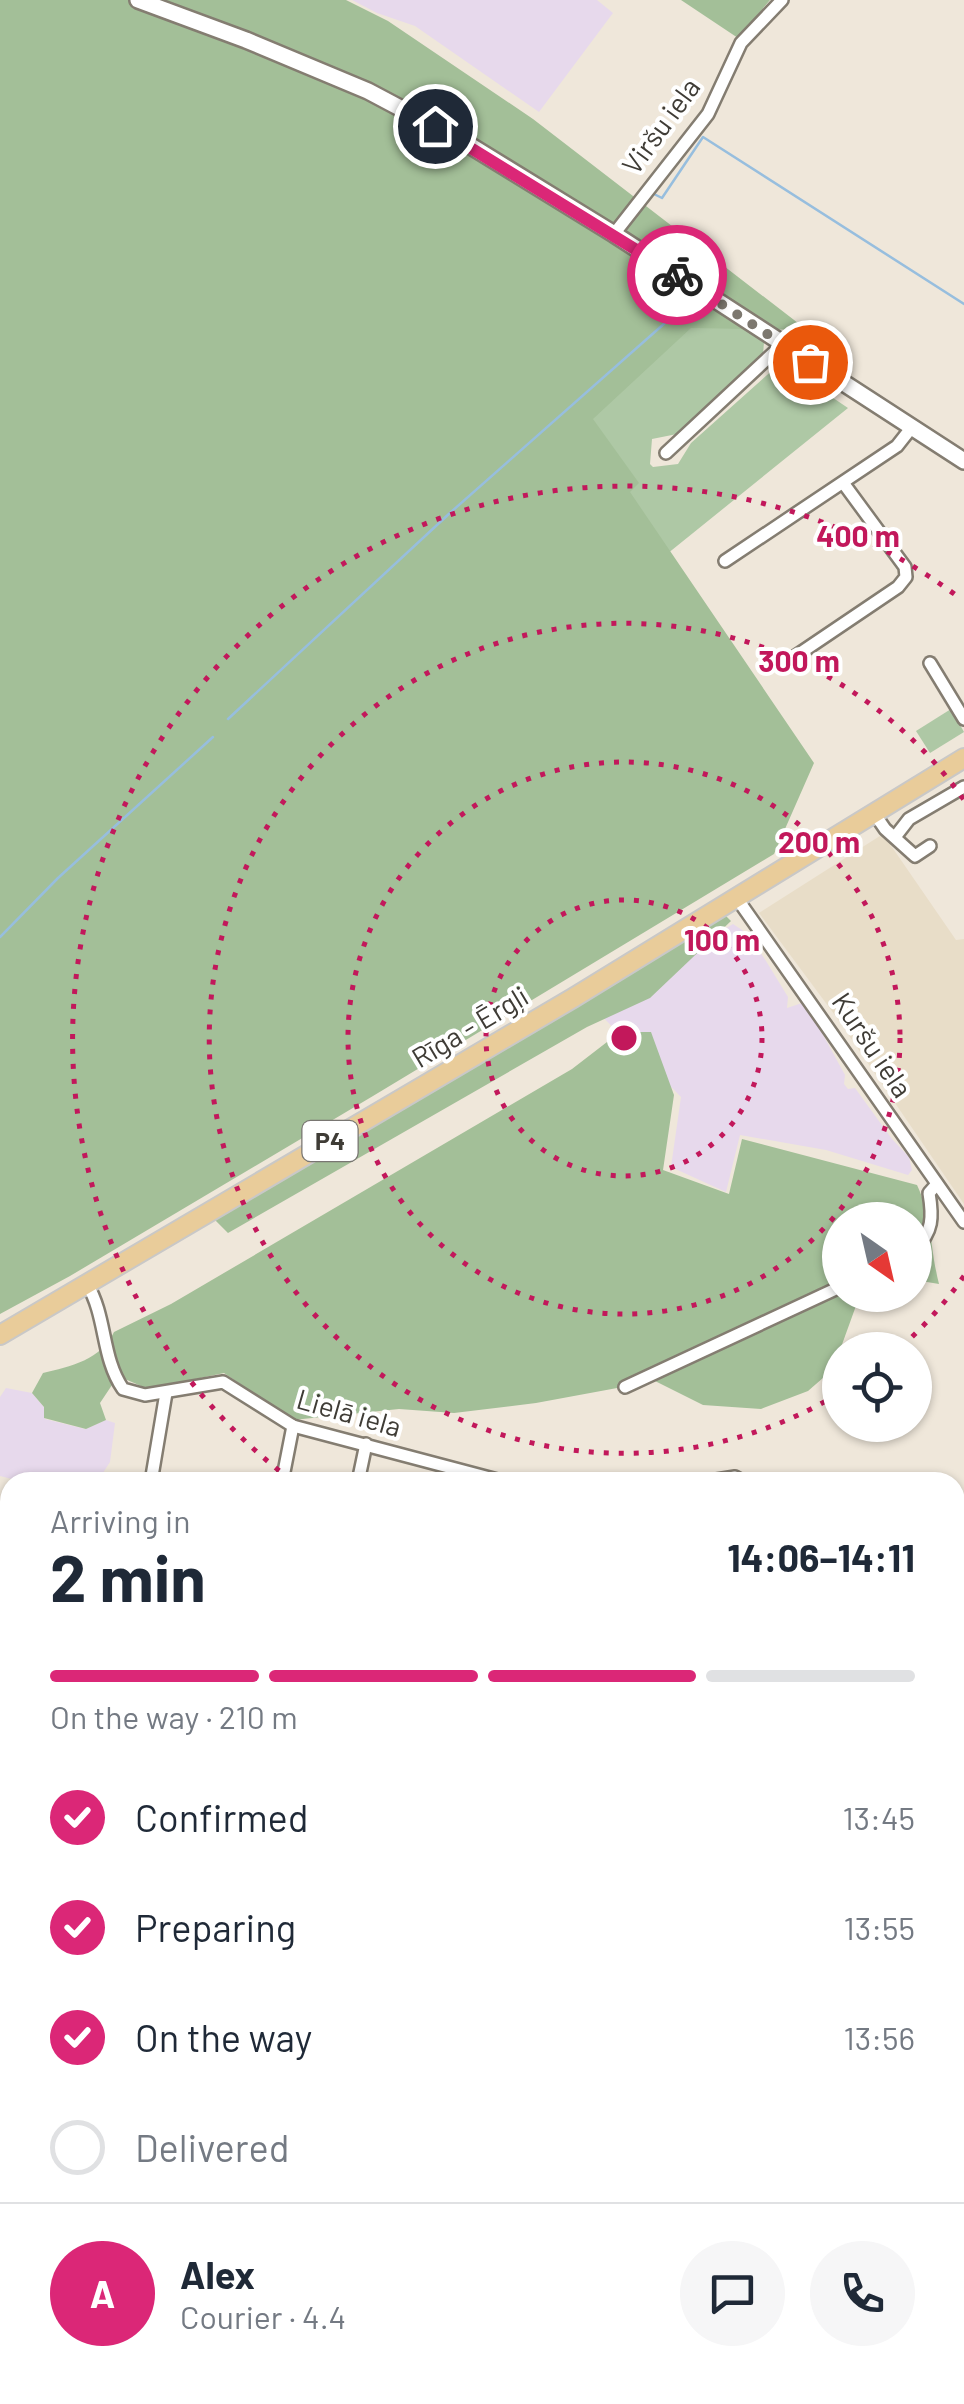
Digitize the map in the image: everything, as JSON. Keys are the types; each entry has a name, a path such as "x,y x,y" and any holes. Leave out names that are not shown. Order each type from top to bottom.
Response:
{"main road":[{"path":"138,0 246,40 392,103 466,142 964,461"},
{"name":"Rīga - Ērgļi","path":"0,1335 573,998 964,758"}],"street":[{"name":"Viršu iela","path":"614,234 708,114 741,43 782,0"},
{"path":"666,453 783,344"},
{"path":"726,561 897,446 912,427"},
{"path":"786,662 884,596 906,576 905,568 844,484"},
{"path":"930,664 964,719"},
{"path":"895,837 909,819 964,787"},
{"path":"874,813 915,856 930,846"},
{"name":"Kuršu iela","path":"736,897 964,1222"},
{"path":"931,1202 929,1193 937,1184"},
{"name":"Lielā iela","path":"87,1284 99,1306 112,1372 123,1389 145,1395 223,1382 293,1426 468,1472"},
{"path":"625,1387 822,1295"},
{"path":"154,1472 166,1393"},
{"path":"284,1472 293,1426"},
{"path":"360,1472 366,1444"}],"shaded area":[{"path":"352,0 597,0 613,13 539,112 415,26"},
{"path":"883,834 956,940 964,939 964,1204 837,1018 759,913"},
{"path":"733,924 748,934 766,961 788,997 787,1008 805,1002 845,1075 844,1084 848,1089 855,1088 909,1157 912,1170 908,1175 826,1150 740,1135 726,1192 671,1167 681,1097 594,1008"},
{"path":"6,1388 32,1393 44,1407 45,1419 85,1429 106,1420 115,1423 110,1462 104,1472 0,1472 0,1397"}],"green space":[{"path":"0,0 346,0 388,21 533,119 807,330 691,328 593,419 639,483 630,492 814,763 774,854 373,1096 0,1314"},
{"path":"681,0 770,0 738,38"},
{"path":"705,303 764,342 763,355 677,434 652,439 653,467 678,464 691,443 776,367 787,367 848,408 667,554 579,429"},
{"path":"951,709 964,732 930,753 916,731"},
{"path":"724,914 731,921 650,998 587,1027 228,1233 214,1219 617,983"},
{"path":"620,1032 651,1032 674,1095 663,1170 729,1194 742,1139 917,1185 923,1202 822,1202 822,1312 854,1312 847,1332 822,1332 822,1379 808,1391 761,1409 703,1405 655,1381 536,1403 454,1413 399,1409 293,1420 224,1373 148,1389 118,1376 100,1403 106,1420 86,1429 44,1418 44,1407 32,1393 43,1373 93,1355 114,1332 171,1304 572,1069"},
{"path":"932,1244 939,1284 932,1283"}],"waterway":[{"path":"654,194 662,198 703,137 964,304"},
{"path":"228,719 451,512 691,300"},
{"path":"0,937 58,878 213,737"}],"way so far":[{"path":"677,275 810,362"}],"route":[{"path":"435,126 677,275"}]}
